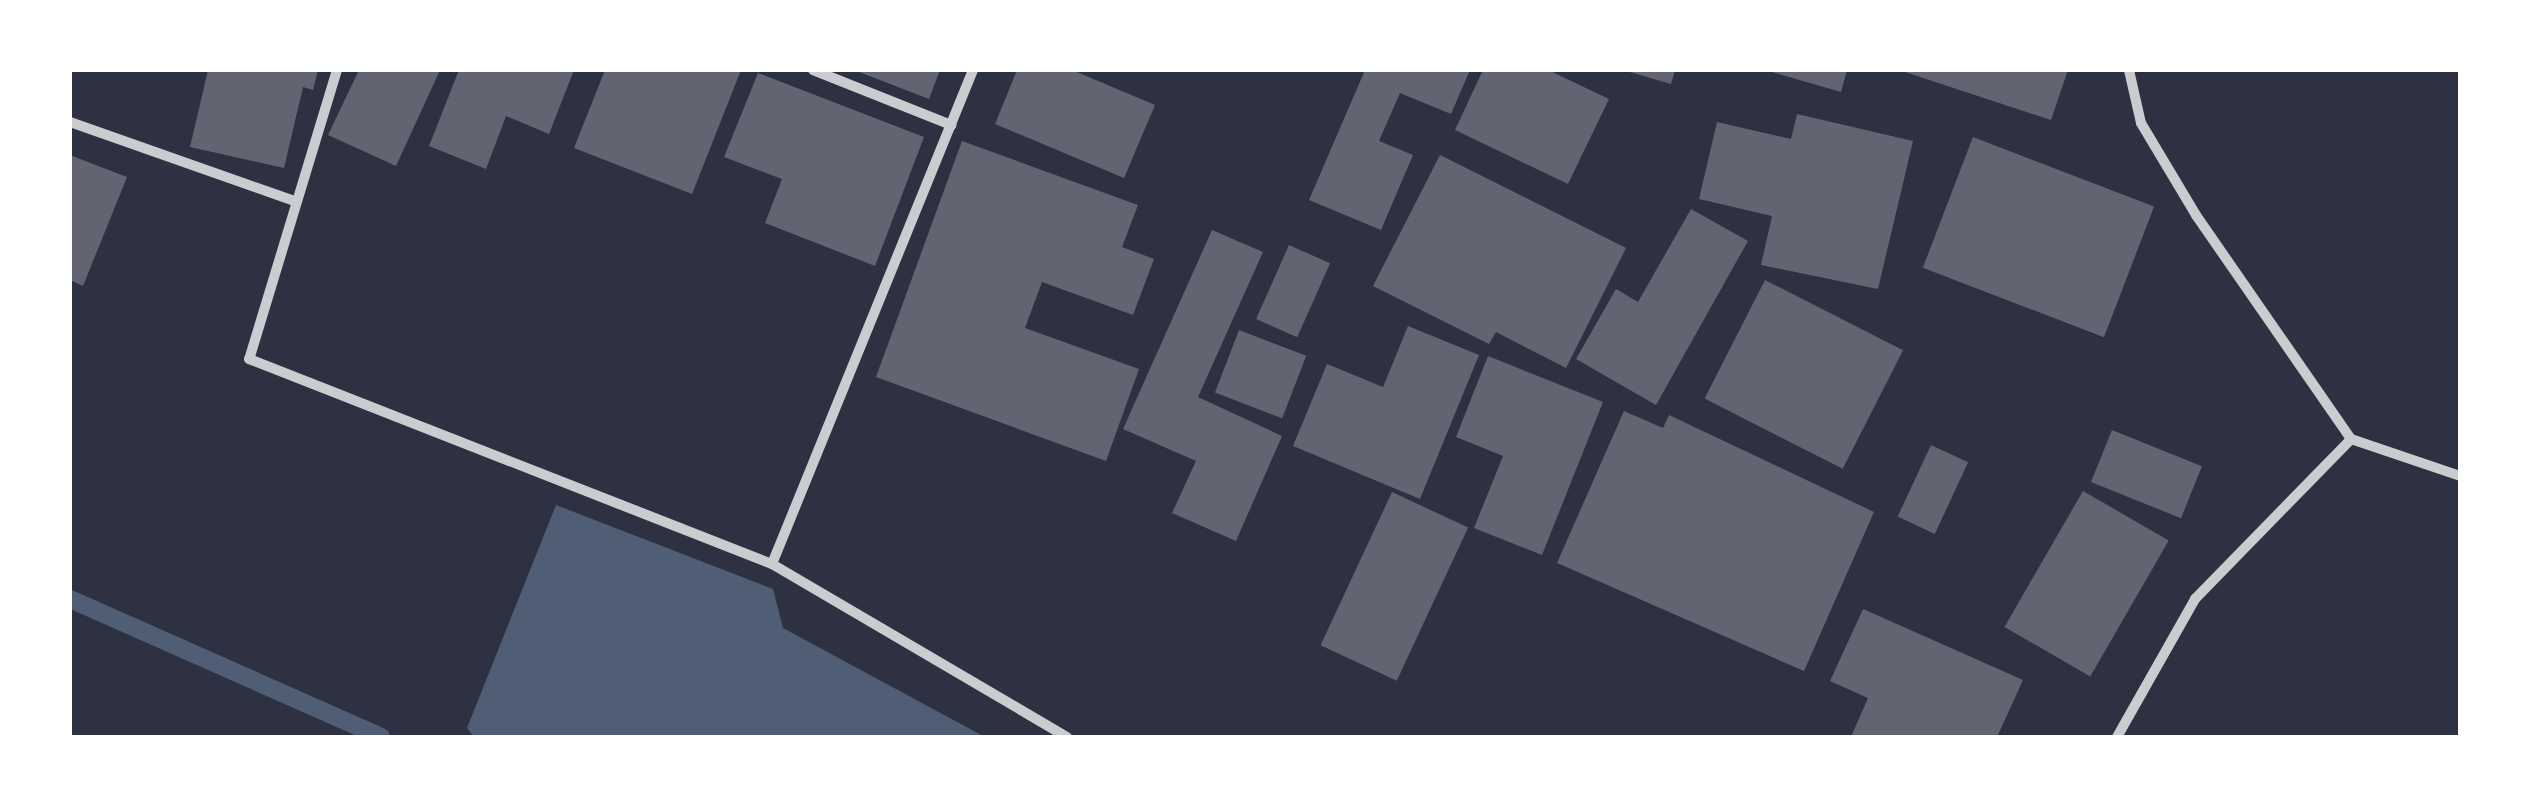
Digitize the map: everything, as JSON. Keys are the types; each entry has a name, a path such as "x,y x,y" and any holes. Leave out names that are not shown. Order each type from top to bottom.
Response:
{"street":[{"path":"337,70 249,359 772,564 1068,737"},
{"path":"812,70 951,125"},
{"path":"772,564 973,70"},
{"path":"2129,70 2141,123 2196,215 2351,440 2460,476"},
{"path":"70,122 294,201"},
{"path":"2118,737 2195,599 2351,440"}],"water":[{"path":"556,505 773,589 783,628 985,737 474,737 467,728"}],"building":[{"path":"208,70 318,70 313,90 303,87 284,168 190,147"},
{"path":"359,70 440,70 396,166 328,135"},
{"path":"459,70 574,70 549,134 506,116 486,169 429,146"},
{"path":"605,70 741,70 692,194 574,148"},
{"path":"854,70 940,70 929,99"},
{"path":"1017,70 1072,70 1155,105 1124,178 995,124"},
{"path":"1365,70 1470,70 1451,114 1400,93 1379,141 1413,155 1381,230 1309,200"},
{"path":"1483,70 1548,70 1609,99 1568,184 1455,130"},
{"path":"1623,70 1675,70 1671,84"},
{"path":"1765,70 1847,70 1841,92"},
{"path":"1899,70 2068,70 2051,120"},
{"path":"758,73 924,137 875,266 765,223 782,179 724,157"},
{"path":"1797,114 1913,141 1878,289 1761,265 1772,216 1699,199 1717,122 1791,139"},
{"path":"1973,137 2154,207 2104,337 1923,268"},
{"path":"962,141 1138,205 1122,247 1154,259 1133,315 1042,282 1025,328 1139,369 1106,461 876,377"},
{"path":"70,155 127,177 83,286 70,280"},
{"path":"1440,155 1626,248 1566,368 1496,332 1489,344 1373,286"},
{"path":"1691,209 1748,241 1656,405 1576,359 1616,289 1638,302"},
{"path":"1212,230 1263,252 1198,397 1282,436 1236,541 1172,513 1196,461 1123,429"},
{"path":"1289,245 1330,263 1297,337 1256,319"},
{"path":"1765,280 1903,350 1843,469 1705,399"},
{"path":"1408,326 1479,355 1420,499 1293,446 1327,364 1383,387"},
{"path":"1239,330 1306,356 1282,418 1215,393"},
{"path":"1488,356 1603,402 1542,555 1474,528 1503,456 1456,437"},
{"path":"1624,411 1663,428 1669,415 1874,512 1804,671 1557,563"},
{"path":"2112,430 2202,466 2181,518 2091,482"},
{"path":"1931,445 1968,462 1935,534 1898,517"},
{"path":"2083,491 2169,540 2090,676 2004,627"},
{"path":"1392,492 1468,527 1397,681 1321,645"},
{"path":"1863,609 2023,680 1997,737 1851,737 1868,698 1830,681"}],"waterway":[{"path":"70,599 381,737"}]}
